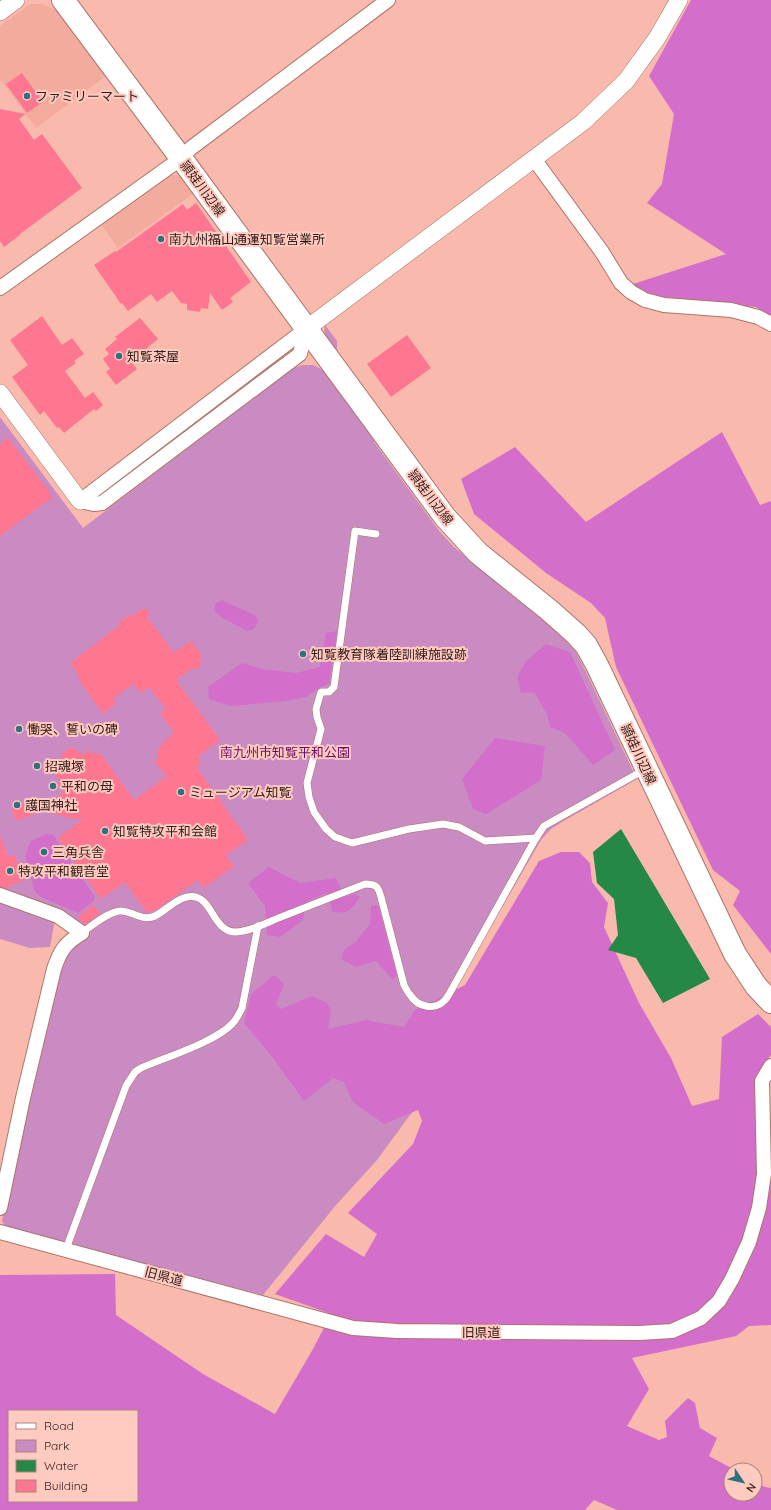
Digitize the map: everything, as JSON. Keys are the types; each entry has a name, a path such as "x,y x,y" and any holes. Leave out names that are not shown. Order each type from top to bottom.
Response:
{"main road":[{"name":"頴娃川辺線","path":"63,0 445,517 478,553 567,625 586,645 597,665 735,954 756,986 771,1002"}],"street":[{"path":"0,12 16,0"},
{"path":"0,288 181,158 191,148 388,0"},
{"path":"0,392 80,501 94,504 102,503 300,354 306,329 583,122 626,81 657,38 679,0"},
{"path":"534,159 602,252 621,283 631,292 645,300 664,305 731,310 758,317 771,324"},
{"path":"0,895 58,916 82,933 65,945 58,955 23,1098 0,1208"},
{"name":"旧県道","path":"0,1232 353,1328 397,1331 672,1332 701,1318 718,1301 732,1279 749,1242 759,1208 764,1174 762,1081 771,1066"}],"lane":[{"path":"376,534 355,531 334,687 329,692 321,692 316,709 321,729 307,783 309,797 314,812 326,829 335,836 352,843 409,829 443,824 459,827 485,841 536,838"},
{"path":"82,933 115,911 122,911 147,918 154,917 181,899 192,897 197,897 204,902 217,922 231,931 237,932 258,926 366,884 373,884 378,888 382,897 404,985 410,996 417,1003 424,1006 432,1006 444,1000 452,989 544,826 646,769"},
{"path":"66,1249 126,1086 135,1072 141,1068 220,1034 238,1017 242,1008 258,926"}],"shaded area":[{"path":"691,0 771,0 771,317 756,307 655,296 639,289 633,284 726,254 647,203 662,184 674,114 649,76"},
{"path":"30,4 41,4 59,11 106,76 36,128 0,79 0,26"},
{"path":"171,174 183,177 194,193 118,248 101,224"},
{"path":"722,432 760,505 771,501 771,954 733,905 740,891 713,870 616,667 605,618 591,603 546,573 474,514 461,479 515,447 586,522"},
{"path":"222,600 256,616 258,622 254,629 247,631 221,617 214,611 215,604"},
{"path":"337,631 329,684 319,688 306,697 285,701 231,706 209,699 208,687 242,663 261,669 296,673 320,667 326,633"},
{"path":"546,644 570,652 615,750 593,765 565,733 550,727 547,714 534,692 521,693 517,678 525,662"},
{"path":"495,738 545,746 541,780 486,814 473,809 462,779"},
{"path":"46,834 53,835 95,897 93,902 78,913 41,897 35,892 25,856 31,841"},
{"path":"561,852 579,852 590,863 592,882 608,903 604,927 639,1003 671,1058 692,1106 719,1099 722,1037 758,1014 771,1027 771,1055 757,1074 757,1169 769,1168 771,1158 771,1325 749,1326 736,1336 632,1358 649,1389 627,1426 659,1440 667,1437 665,1421 688,1398 695,1403 700,1428 717,1438 709,1456 723,1464 723,1502 763,1502 763,1486 771,1488 771,1510 617,1510 594,1500 585,1510 0,1510 0,1275 115,1274 116,1315 203,1374 275,1414 313,1349 331,1314 275,1294 326,1234 364,1257 377,1234 348,1213 413,1144 422,1121 418,1110 384,1124 353,1102 344,1082 333,1078 304,1101 273,1058 244,1023 251,994 274,975 284,984 276,1004 281,1009 312,996 327,1003 331,1011 328,1029 366,1020 404,1027 415,1010 465,985 539,861"},
{"path":"269,867 300,883 336,878 345,897 355,894 360,897 346,912 333,912 327,893 306,902 303,920 280,937 267,935 265,906 248,883"},
{"path":"378,905 397,975 393,980 376,961 356,967 341,959 344,950 355,942 370,924 371,906"}],"green space":[{"path":"325,325 337,341 337,358 326,338 324,329"},
{"name":"南九州市知覧平和公園","path":"302,365 313,365 323,370 374,436 374,442 440,532 454,547 557,632 575,650 637,779 562,822 551,829 541,840 445,1006 413,1111 377,1160 336,1205 263,1295 11,1229 5,1226 2,1221 28,1091 62,959 69,948 91,933 61,913 0,892 0,417 83,528 292,369"},
{"path":"0,899 55,919 50,947 30,948 0,939"}],"water":[{"path":"621,829 710,979 663,1003 636,958 608,950 618,935 614,899 597,883 593,852"}],"building":[{"name":"ファミリーマート","path":"22,73 43,102 27,113 6,84"},
{"path":"0,109 26,114 19,119 34,140 42,134 82,188 4,247 0,241"},
{"path":"196,203 251,282 230,298 233,302 222,310 210,293 208,309 201,308 200,312 187,310 187,304 181,303 172,291 157,302 151,294 128,311 122,303 121,304 94,265 115,251 116,252 183,204 187,210"},
{"path":"42,316 62,345 72,338 84,354 74,361 76,363 65,371 85,398 93,392 103,405 96,411 94,409 64,433 59,427 57,428 44,411 40,415 12,377 28,365 10,340"},
{"name":"知覧茶屋","path":"140,318 158,339 148,347 151,351 133,364 137,369 116,385 106,372 110,369 103,359 109,354 105,349 117,339 115,337"},
{"path":"407,335 431,368 391,397 367,364"},
{"path":"8,438 53,497 0,536 0,444"},
{"path":"145,607 150,614 147,617 174,653 191,641 202,656 199,659 202,664 194,670 193,668 176,680 220,740 200,755 198,769 248,840 226,855 234,866 204,888 198,880 157,909 147,913 125,882 101,899 58,838 82,820 60,816 54,813 52,807 56,798 64,793 57,784 60,781 52,771 63,762 62,754 72,747 83,755 89,750 93,754 100,753 134,800 167,776 156,764 159,747 174,732 160,714 166,709 149,687 140,693 133,684 113,699 116,704 103,714 78,679 80,677 70,663 120,625 118,623 129,615 131,617"},
{"path":"28,802 33,815 16,821 11,808"},
{"name":"特攻平和観音堂","path":"0,838 8,857 14,855 24,880 5,888 0,887"},
{"path":"93,905 100,913 85,925 78,917"}],"place":[{"name":"ファミリーマート","path":"27,96"},
{"name":"南九州福山通運知覧営業所","path":"161,239"},
{"name":"知覧茶屋","path":"119,356"},
{"name":"知覧教育隊着陸訓練施設跡","path":"303,654"},
{"name":"慟哭、誓いの碑","path":"19,729"},
{"name":"招魂塚","path":"37,766"},
{"name":"平和の母","path":"53,786"},
{"name":"ミュージアム知覧","path":"181,792"},
{"name":"護国神社","path":"17,805"},
{"name":"知覧特攻平和会館","path":"105,831"},
{"name":"三角兵舎","path":"44,852"},
{"name":"特攻平和観音堂","path":"10,871"}]}
